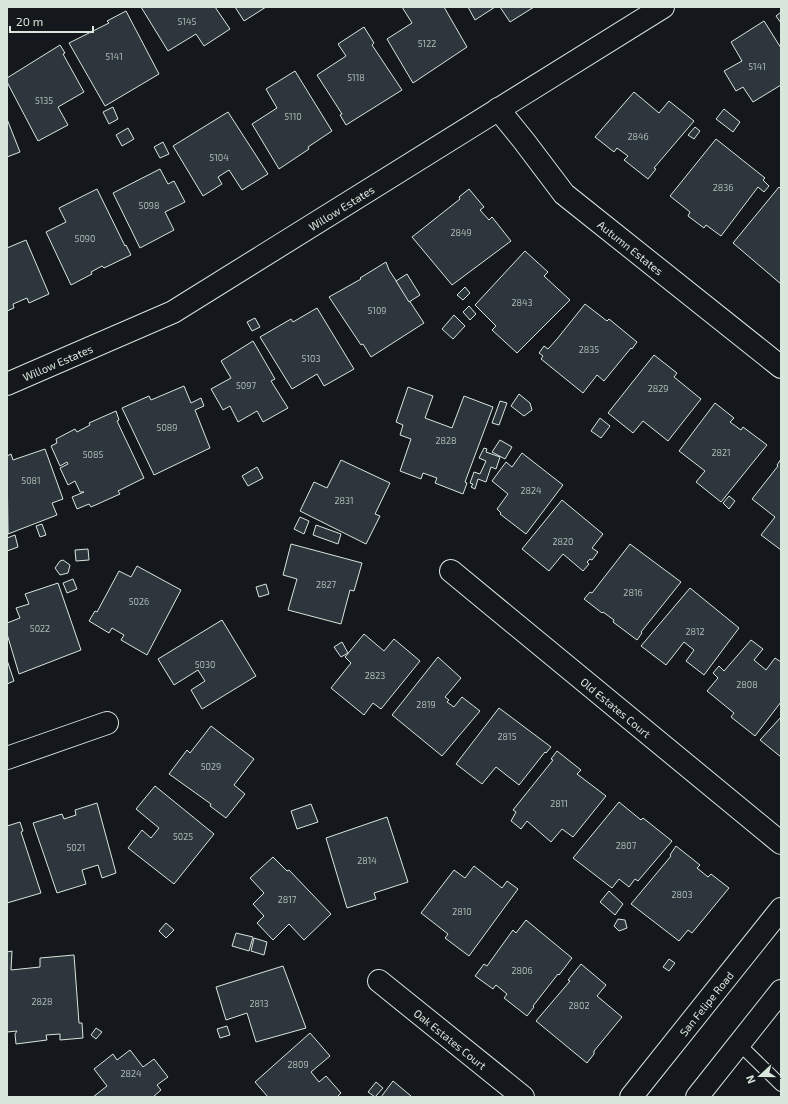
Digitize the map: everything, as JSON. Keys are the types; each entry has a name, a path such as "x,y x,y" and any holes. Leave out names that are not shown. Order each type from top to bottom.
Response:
{"street":[{"name":"Willow Estates","path":"7,384 173,312 663,7"},
{"name":"Autumn Estates","path":"498,109 564,194 781,367"},
{"name":"Old Estates Court","path":"451,571 781,843"},
{"path":"7,758 107,722"},
{"name":"San Felipe Road","path":"631,1097 781,909"},
{"name":"Oak Estates Court","path":"379,981 523,1097"},
{"path":"697,1097 781,991"}],"lane":[{"path":"739,1044 781,1085"}],"building":[{"path":"141,7 215,7 230,29 204,46 196,34 168,51"},
{"path":"235,7 266,7 244,21"},
{"path":"402,7 444,7 467,47 413,83 387,39 412,23"},
{"path":"468,7 495,7 475,20"},
{"path":"500,7 534,7 510,22"},
{"path":"126,11 159,74 105,106 69,43 109,23 107,21"},
{"path":"781,12 781,23 776,16"},
{"path":"764,21 781,48 781,85 753,102 743,87 736,91 724,71 742,61 731,42"},
{"path":"364,27 374,43 372,45 402,90 346,125 340,115 342,114 317,75 346,56 338,44"},
{"path":"60,45 65,53 63,54 84,92 58,107 68,125 38,141 7,82 7,78"},
{"path":"295,71 332,131 308,147 309,149 279,169 252,124 277,108 266,89"},
{"path":"634,92 659,113 669,101 694,121 654,168 656,169 648,179 624,160 628,156 617,148 614,152 595,137"},
{"path":"113,107 118,119 109,124 103,112"},
{"path":"724,109 740,122 733,132 716,119"},
{"path":"228,112 268,174 242,190 229,170 218,177 222,184 203,196 173,146"},
{"path":"7,119 20,152 7,157"},
{"path":"695,127 700,131 694,139 688,135"},
{"path":"128,128 134,139 122,146 116,135"},
{"path":"716,139 765,178 763,180 769,186 764,192 758,187 721,236 706,225 704,228 688,216 690,212 670,196"},
{"path":"163,142 169,154 160,158 154,147"},
{"path":"160,169 168,184 174,181 185,202 165,212 174,230 140,248 113,193"},
{"path":"779,187 781,189 781,284 733,243"},
{"path":"97,189 125,246 126,245 131,255 104,268 102,266 91,272 92,274 71,285 46,232 66,222 59,208"},
{"path":"469,189 484,207 480,210 489,220 492,217 511,241 452,285 412,237 460,199 459,197"},
{"path":"26,240 49,294 29,303 27,298 13,304 14,308 7,311 7,248"},
{"path":"525,251 548,272 544,276 570,300 517,353 492,330 496,326 475,305"},
{"path":"386,262 389,270 424,323 371,357 363,344 361,345 329,297 361,279 360,278"},
{"path":"407,274 420,295 409,302 396,281"},
{"path":"465,287 470,293 463,300 457,295"},
{"path":"585,304 607,321 609,319 637,342 604,381 597,375 583,393 541,359 543,356 539,353 544,346 548,349"},
{"path":"469,306 476,314 470,320 463,312"},
{"path":"317,308 354,369 324,386 317,374 292,389 260,337 291,319 293,322"},
{"path":"454,315 465,326 453,339 442,329"},
{"path":"255,318 260,327 252,331 247,322"},
{"path":"253,341 275,379 271,381 288,408 263,422 257,411 238,422 230,406 223,410 211,389 231,378 221,361"},
{"path":"654,355 677,373 674,377 701,399 668,441 643,421 633,433 608,413"},
{"path":"184,386 191,403 201,398 204,406 195,410 210,448 154,475 122,408 149,396 151,400"},
{"path":"408,387 433,396 425,418 452,428 464,396 493,407 465,482 467,483 463,494 435,483 437,478 423,473 421,479 400,471 411,439 400,435 403,425 396,422"},
{"path":"519,394 530,403 532,410 524,416 511,406"},
{"path":"500,401 507,403 499,425 492,423"},
{"path":"715,403 734,418 730,422 741,430 743,427 767,445 721,502 696,482 705,471 679,451"},
{"path":"116,411 119,420 117,421 144,478 118,491 120,494 91,507 89,504 77,509 72,497 84,492 80,492 75,481 68,485 60,468 68,464 67,462 60,466 51,446 57,443 56,439 75,429 77,432 90,425 89,423"},
{"path":"600,418 610,426 601,438 591,431"},
{"path":"500,440 512,447 505,459 492,452"},
{"path":"484,448 487,449 486,452 500,457 496,469 491,467 486,482 478,479 475,489 471,487 473,484 470,483 474,472 480,474 486,461 479,458"},
{"path":"45,449 63,499 52,503 57,515 8,534 7,456 11,454 13,460"},
{"path":"522,453 563,485 526,534 500,514 501,513 497,509 508,494 492,481 506,462 512,467"},
{"path":"781,459 781,550 761,535 775,517 752,499 778,466 777,465"},
{"path":"341,460 390,483 375,514 380,516 366,544 300,511 314,482 327,488"},
{"path":"257,467 263,478 248,486 242,476"},
{"path":"729,496 735,501 729,509 723,503"},
{"path":"562,500 603,534 592,548 598,552 592,560 590,559 587,562 589,564 583,571 563,554 549,571 522,549"},
{"path":"300,517 309,521 304,534 294,529"},
{"path":"42,524 46,535 40,537 36,526"},
{"path":"316,525 341,534 338,544 313,535"},
{"path":"15,535 18,547 7,551 7,538"},
{"path":"291,544 362,563 354,591 350,590 341,624 288,610 297,579 283,575"},
{"path":"630,544 681,582 641,632 642,633 637,640 613,622 614,620 584,599 590,592 592,593"},
{"path":"88,549 89,560 76,561 75,550"},
{"path":"63,560 70,565 68,573 60,575 55,568 60,561"},
{"path":"137,566 181,590 147,655 121,640 124,635 112,628 109,633 89,621 95,611 97,612 119,571 131,577"},
{"path":"73,579 77,589 67,593 63,583"},
{"path":"58,583 81,650 19,674 7,634 7,623 20,618 16,608 29,604 25,594"},
{"path":"266,584 269,594 259,597 256,587"},
{"path":"690,588 739,628 704,675 686,661 694,650 684,642 666,665 641,646"},
{"path":"222,620 256,676 202,709 191,690 205,681 198,670 174,685 158,659"},
{"path":"364,634 384,651 394,639 420,661 381,709 373,703 364,715 331,688 351,663 345,657"},
{"path":"751,640 763,649 754,660 766,670 775,658 781,662 781,702 755,736 731,717 734,713 707,691 718,678 713,673 719,666 724,671"},
{"path":"342,642 348,653 341,657 334,647"},
{"path":"438,657 461,678 445,697 449,700 447,702 454,707 462,697 480,711 442,756 392,715"},
{"path":"7,660 14,681 7,684"},
{"path":"499,708 551,747 546,753 545,752 519,785 496,767 482,784 456,764"},
{"path":"781,717 781,757 760,740"},
{"path":"211,726 254,759 234,785 245,794 226,818 210,806 211,804 169,774 187,750 190,753"},
{"path":"557,751 581,770 577,774 606,796 573,837 562,829 551,842 527,821 521,829 511,821 516,812 513,810 553,760 551,759"},
{"path":"155,786 214,834 174,884 128,848 142,830 151,838 159,828 136,809"},
{"path":"619,802 641,820 643,818 672,841 638,881 635,879 629,887 619,879 612,888 573,858"},
{"path":"97,803 116,873 102,878 98,865 82,870 86,884 57,893 33,823 62,814 64,819 76,815 75,810"},
{"path":"311,804 318,822 297,829 291,811"},
{"path":"387,817 408,882 374,893 376,899 347,908 326,838"},
{"path":"20,822 23,831 21,832 41,893 7,903 7,826"},
{"path":"676,846 700,865 697,868 708,877 711,874 729,888 692,933 688,930 679,941 631,904 671,856 670,855"},
{"path":"273,857 287,871 289,870 331,914 304,940 289,924 273,940 257,923 264,916 253,904 264,893 250,878"},
{"path":"474,866 502,888 507,881 518,889 469,956 445,938 448,934 421,913 454,870 465,878"},
{"path":"609,891 623,904 615,915 600,902"},
{"path":"618,919 625,920 627,928 619,931 614,926"},
{"path":"526,920 572,958 533,1006 534,1007 527,1016 504,998 507,994 496,985 493,989 475,976 484,964 487,966 513,930 516,933"},
{"path":"166,923 174,930 166,938 159,931"},
{"path":"236,933 253,937 249,951 232,946"},
{"path":"254,938 267,942 264,955 251,951"},
{"path":"12,951 11,970 40,967 40,958 74,955 79,1023 82,1023 83,1038 60,1040 60,1034 46,1035 47,1040 16,1044 15,1034 17,1031 7,1032 7,952"},
{"path":"669,959 675,963 669,971 663,967"},
{"path":"581,964 606,985 597,996 622,1017 594,1051 594,1054 587,1063 536,1021 570,981 568,980"},
{"path":"283,966 306,1028 256,1042 247,1013 226,1020 216,987"},
{"path":"227,1026 230,1035 220,1038 217,1029"},
{"path":"96,1028 102,1032 96,1039 91,1035"},
{"path":"310,1033 330,1056 311,1072 319,1082 326,1076 341,1093 337,1097 268,1097 255,1082"},
{"path":"130,1050 143,1067 154,1059 168,1077 157,1085 161,1090 153,1097 93,1097 107,1086 94,1069 113,1054 117,1060"},
{"path":"393,1081 411,1096 381,1097"},
{"path":"376,1082 383,1088 375,1097 368,1092"}]}
